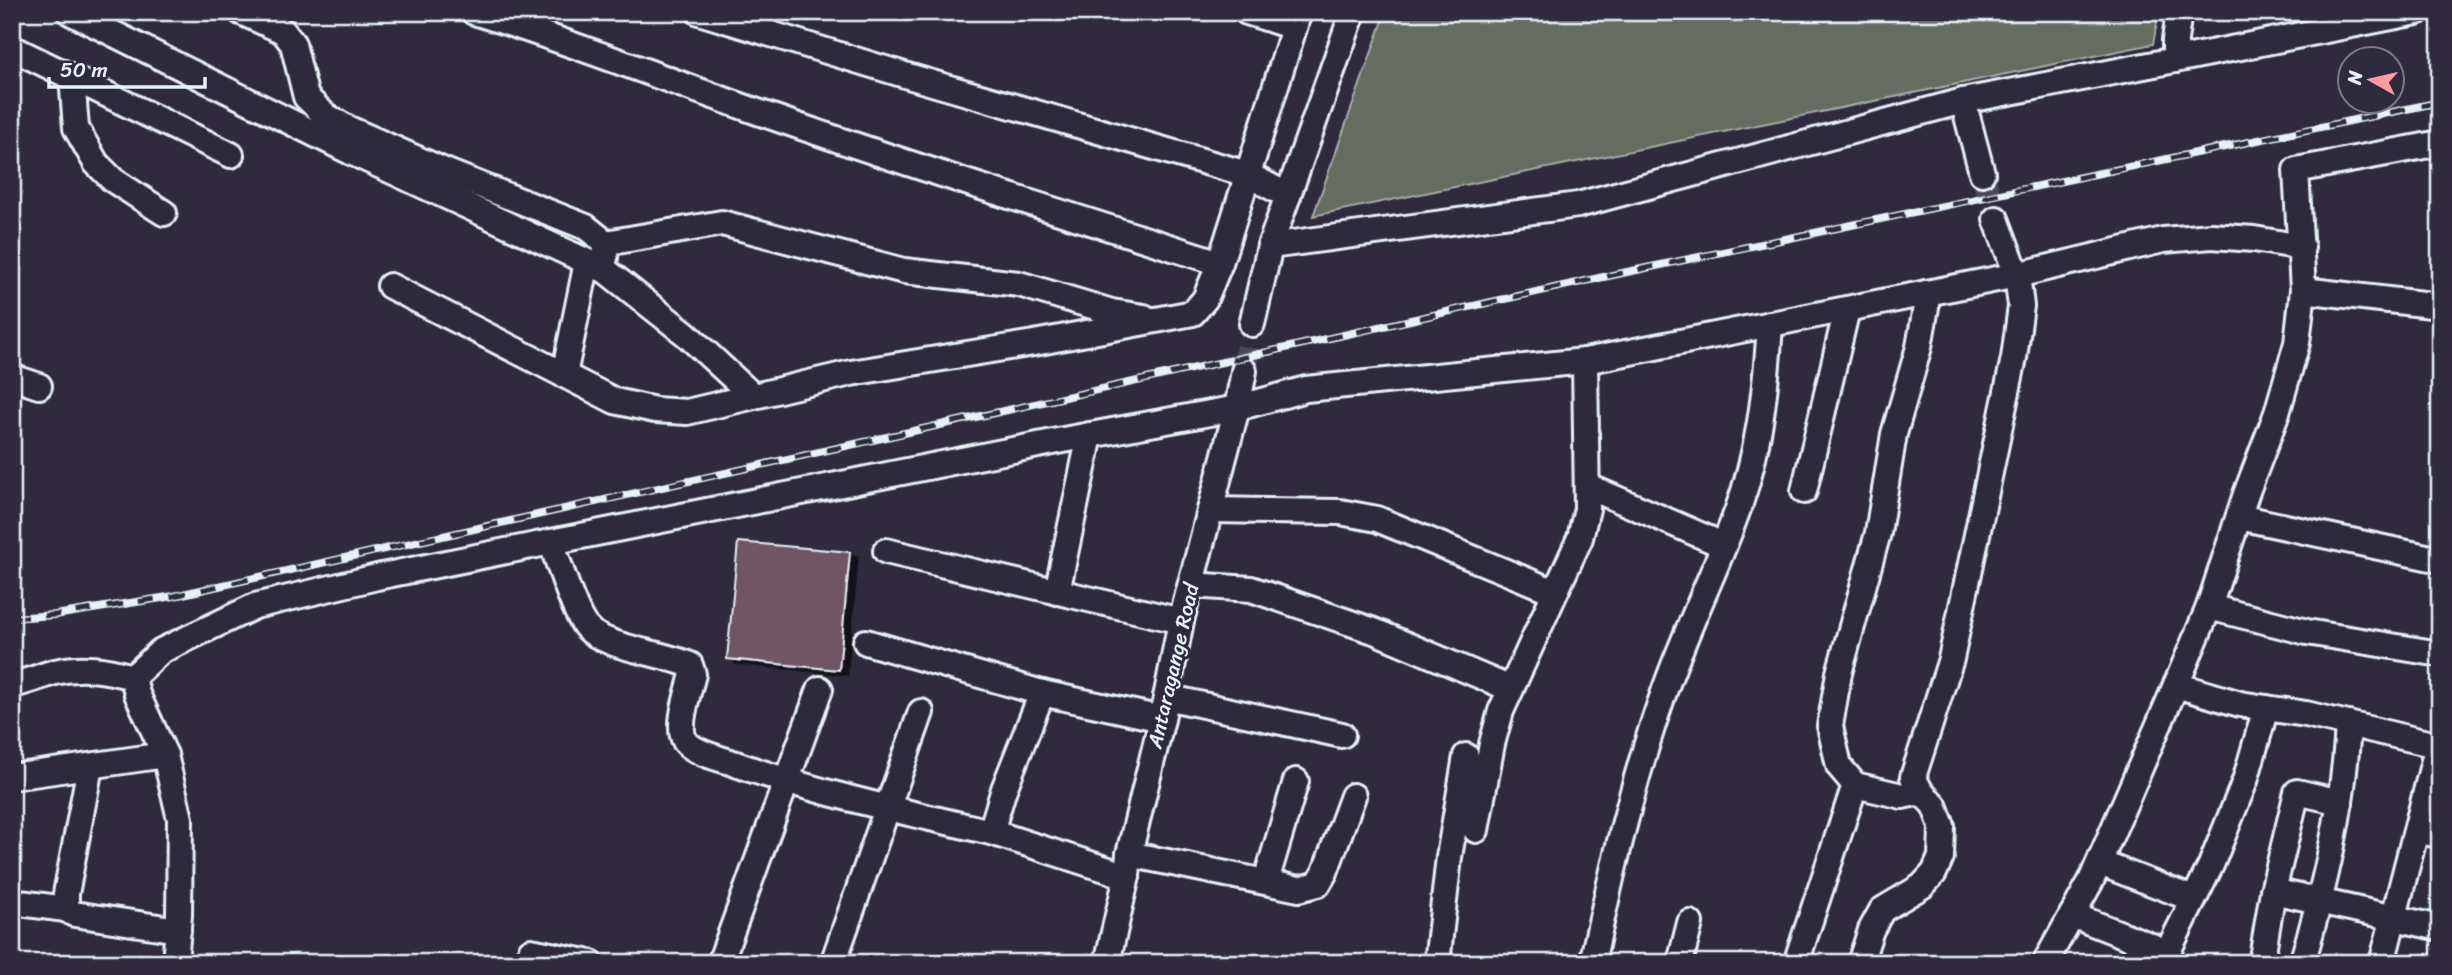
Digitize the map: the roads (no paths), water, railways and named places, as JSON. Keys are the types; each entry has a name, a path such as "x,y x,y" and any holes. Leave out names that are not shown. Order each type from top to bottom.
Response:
{"street":[{"path":"70,12 351,152 596,266 686,334 752,395"},
{"path":"241,12 283,31 293,44 306,97 326,116 349,129 447,172 586,228 606,243 722,223 904,271 1019,284 1112,312 1162,319"},
{"path":"474,12 543,33 755,111 1220,263"},
{"path":"699,12 908,76 1247,174 1288,195"},
{"path":"390,286 615,401 655,410 687,412 851,373 1193,313 1205,299 1220,263 1296,20 1247,12"},
{"path":"1252,324 1270,246 1353,12"},
{"path":"2175,60 2179,12"},
{"path":"1270,246 1578,205 1963,101 2417,12"},
{"path":"12,48 231,155"},
{"path":"72,77 76,128 96,163 113,180 164,213"},
{"path":"1963,101 1982,173"},
{"path":"2045,963 2099,863 2209,607 2277,414 2297,343 2302,289 2302,247 2296,170 2440,143"},
{"path":"1860,963 1871,930 1882,910 1922,886 1934,873 1941,857 1942,826 1934,806 1913,777 1951,659 2014,358 2021,306 2017,275 1996,219"},
{"path":"133,677 161,651 255,606 551,542 1237,408 1306,389 1586,361 2017,275 2163,240 2212,236 2254,239 2302,247"},
{"path":"564,375 596,266 606,243"},
{"path":"2302,289 2440,306"},
{"path":"1922,792 1902,796 1855,785 1839,766 1830,726 1839,673 1878,533 1894,434 1919,347 1926,293"},
{"path":"1804,492 1847,309"},
{"path":"1592,963 1637,770 1682,643 1736,516 1762,418 1770,324"},
{"path":"1476,830 1501,711 1580,538 1587,509 1586,361"},
{"name":"Antaragange Road","path":"1107,963 1181,621 1237,408 1244,371"},
{"path":"12,377 38,386"},
{"path":"1057,592 1090,435"},
{"path":"1587,486 1723,545"},
{"path":"1210,510 1340,512 1377,519 1555,592"},
{"path":"2239,517 2440,560"},
{"path":"551,542 587,628 608,641 676,659 690,666 693,674 680,730 687,743 700,751 786,782 1128,865 1266,881 1299,889 1318,884 1325,872 1353,796"},
{"path":"886,551 1181,621"},
{"path":"1191,584 1251,589 1374,631 1511,689"},
{"path":"2209,607 2307,632 2440,654"},
{"path":"866,642 1042,694 1164,708 1342,735"},
{"path":"12,685 56,672 83,668 133,677"},
{"path":"133,677 136,694 164,755 180,819 175,963"},
{"path":"2176,685 2240,704 2306,714 2439,746 2428,833 2393,919 2382,963"},
{"path":"720,963 820,689"},
{"path":"990,832 1042,694"},
{"path":"2072,915 2165,957 2211,864 2245,781 2266,708"},
{"path":"833,963 921,712"},
{"path":"2302,963 2320,902 2346,772 2348,724"},
{"path":"12,777 164,755"},
{"path":"1437,963 1448,857 1466,756"},
{"path":"65,909 90,766"},
{"path":"1266,881 1296,781"},
{"path":"1796,963 1855,785"},
{"path":"2262,958 2273,891 2297,792 2340,802"},
{"path":"2099,863 2193,899"},
{"path":"2273,891 2440,928"},
{"path":"12,902 178,930"},
{"path":"1680,963 1690,923"},
{"path":"531,951 591,963"}],"tunnel":[{"path":"1982,173 1996,219"},
{"path":"1244,371 1252,324"}],"railway":[{"path":"12,618 55,615 174,596 1608,276 2440,102"}]}
